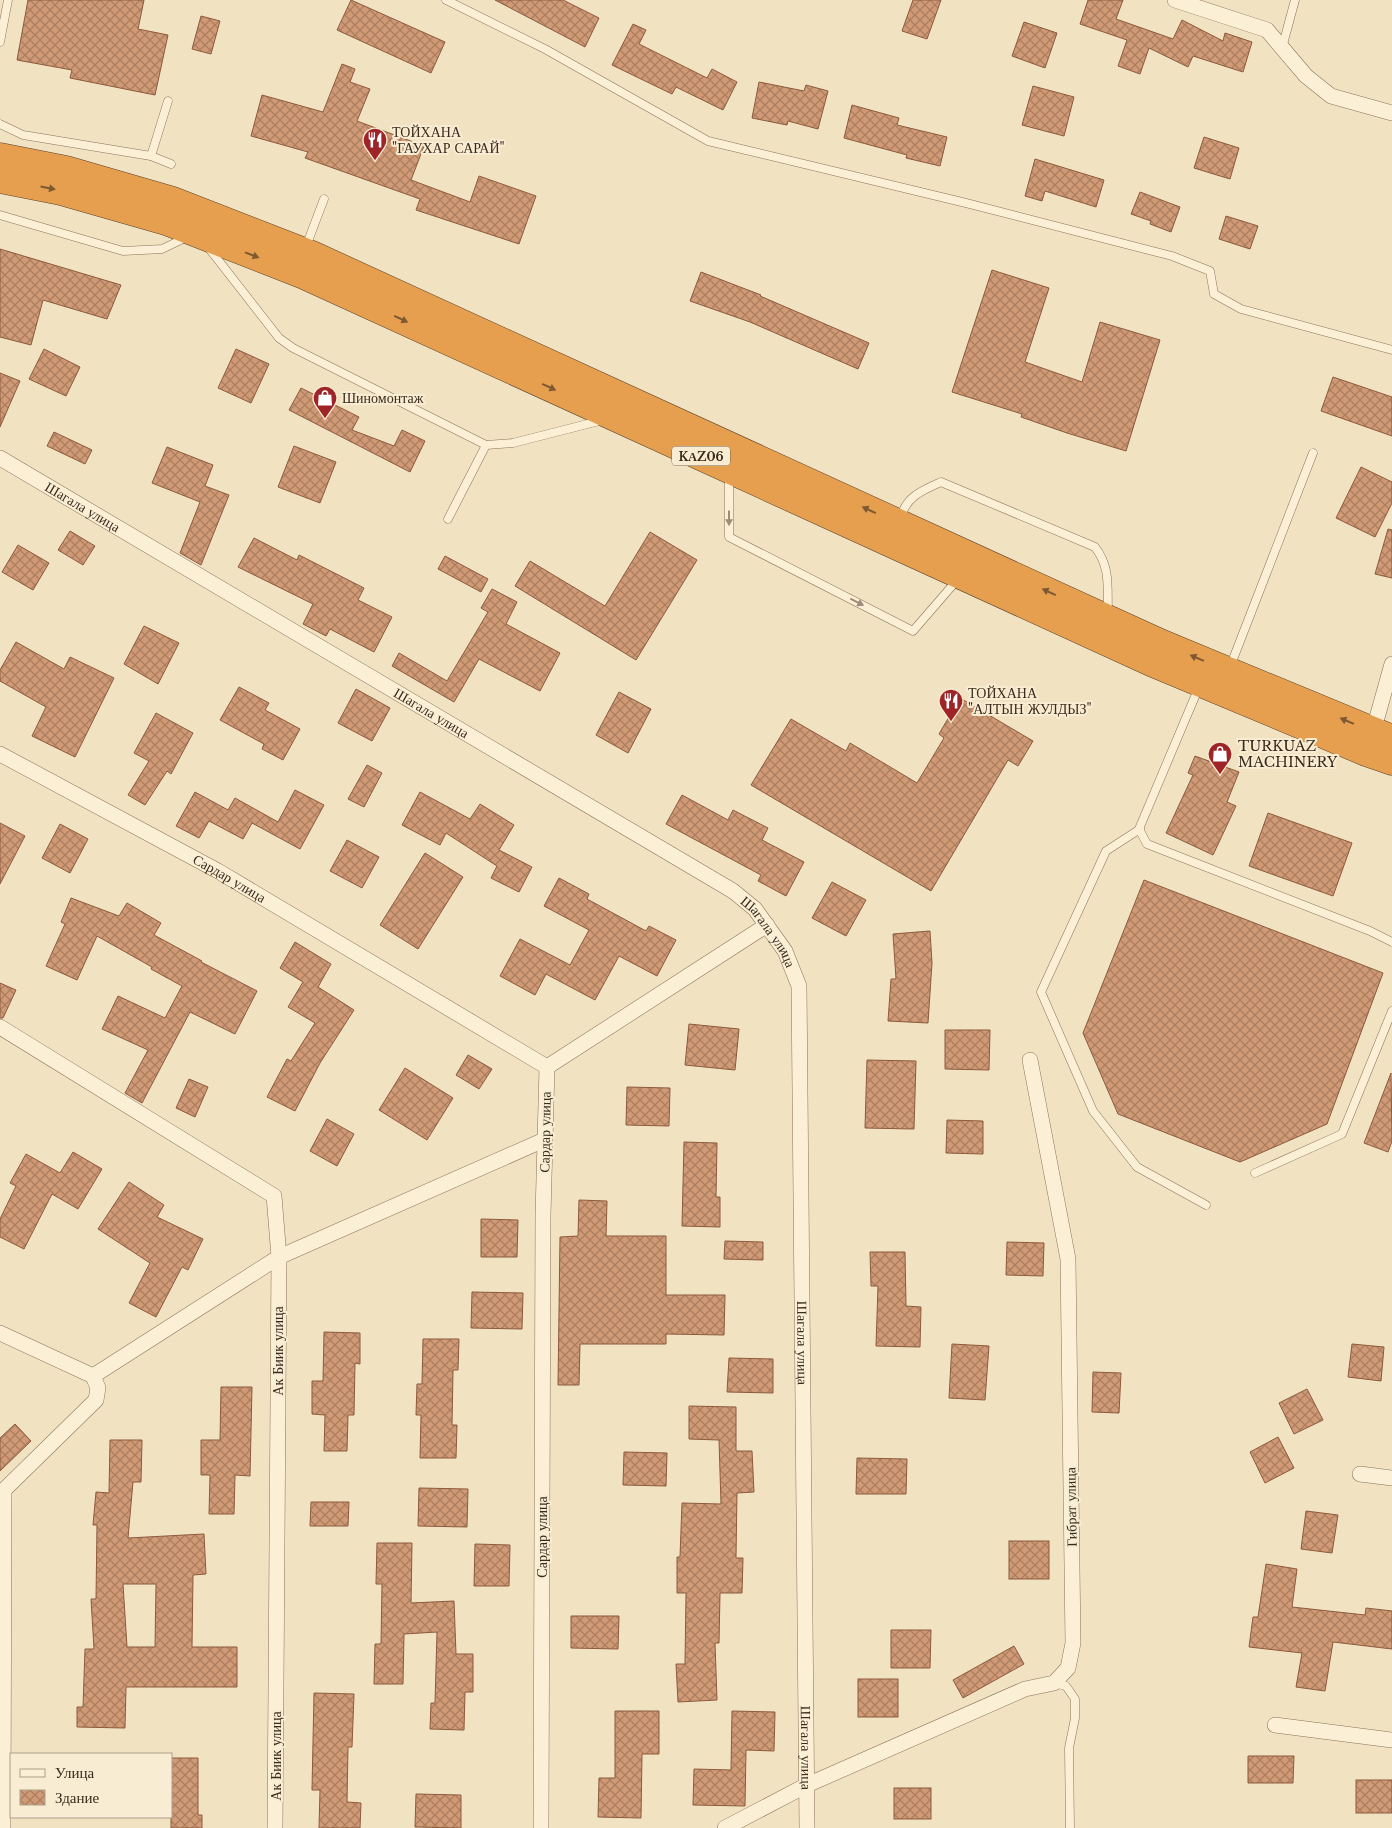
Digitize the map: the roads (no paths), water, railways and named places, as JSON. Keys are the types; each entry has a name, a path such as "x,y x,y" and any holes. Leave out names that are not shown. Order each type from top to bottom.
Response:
{"highway":[{"name":"KАZ06","path":"0,157 66,170 173,201 304,252 1108,619 1228,672 1383,736"},
{"name":"KАZ06","path":"0,179 61,191 166,221 304,275 1201,683 1392,761"}],"street":[{"path":"1175,0 1267,30 1306,76 1331,96 1392,113"},
{"name":"Шагала улица","path":"0,458 733,891 755,909 786,952 799,986 807,1828"},
{"path":"1383,736 1392,664"},
{"name":"Сардар улица","path":"0,754 218,872 547,1066 544,1140 541,1828"},
{"path":"547,1066 767,925"},
{"name":"Ак Биик улица","path":"0,1027 274,1196 279,1257 275,1828"},
{"name":"Гибрат улица","path":"1030,1060 1068,1259 1073,1643 1068,1668 1054,1683"},
{"path":"93,1376 279,1257 544,1140"},
{"path":"0,1333 93,1376 98,1388 96,1400 4,1490 3,1828"},
{"path":"1360,1474 1392,1478"},
{"path":"725,1828 807,1785 1025,1689 1054,1683"},
{"path":"1274,1725 1392,1740"}],"lane":[{"path":"0,42 8,0"},
{"path":"446,0 545,49 708,141 966,203 1172,256 1210,271 1214,294 1241,309 1392,350"},
{"path":"1282,48 1295,0"},
{"path":"151,156 168,101"},
{"path":"0,124 23,136 151,156 171,164"},
{"path":"304,252 324,199"},
{"path":"0,215 123,251 162,249 196,233 279,338 293,348 486,445 513,443 615,417"},
{"path":"448,518 486,445"},
{"path":"1228,672 1313,452"},
{"path":"729,469 729,537 913,631 961,575"},
{"path":"899,524 903,508 917,493 941,482 1095,548 1104,558 1107,570 1108,619"},
{"path":"1201,683 1140,829 1106,851 1042,992 1094,1111 1137,1167 1206,1205"},
{"path":"1140,829 1147,844 1370,931 1392,942"},
{"path":"1255,1173 1342,1134 1392,1011"},
{"path":"1054,1683 1066,1686 1075,1699 1075,1718 1069,1748 1070,1828"}],"place":[{"name":"ТОЙХАНА \"ГАУХАР САРАЙ\"","path":"375,161"},
{"name":"Шиномонтаж","path":"325,419"},
{"name":"ТОЙХАНА \"АЛТЫН ЖУЛДЫЗ\"","path":"951,722"},
{"name":"TURKUAZ MACHINERY","path":"1220,775"}]}
